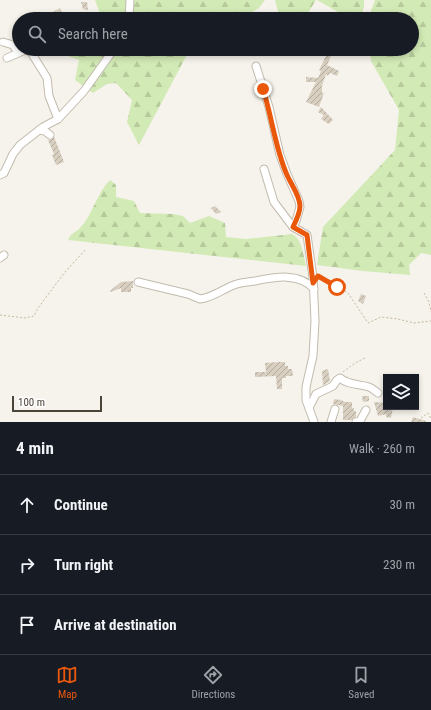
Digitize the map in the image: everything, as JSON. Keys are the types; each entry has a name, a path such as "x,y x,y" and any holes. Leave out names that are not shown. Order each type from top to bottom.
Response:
{"street":[{"path":"129,12 130,0"},
{"path":"3,42 12,45"},
{"path":"8,58 12,56"},
{"path":"34,56 47,78 49,96 58,119"},
{"path":"0,175 4,173 13,154 20,145 39,130 58,119 84,91 109,56"},
{"path":"256,66 269,107 280,155 299,201 300,207 293,227"},
{"path":"39,130 45,131 50,135"},
{"path":"264,169 274,202 293,227 307,235 313,286 315,321 313,356 306,387 306,400 314,422"},
{"path":"138,282 188,294 200,299 214,295 235,284 272,277 299,279 313,286"},
{"path":"309,408 316,394 333,386 340,378 352,384 371,387 378,393"},
{"path":"332,422 336,410"},
{"path":"356,422 360,420 366,410"}],"path":[{"path":"0,315 25,318 34,316 38,308 65,272 86,250"},
{"path":"313,286 318,276 348,293 368,323 381,318 398,319 414,323 431,321"},
{"path":"424,293 429,302 431,312"},
{"path":"340,378 344,371 365,358"},
{"path":"421,418 428,413 431,419"}],"green space":[{"path":"95,0 265,0 259,8 252,12 99,12"},
{"path":"275,0 316,0 309,12 278,12"},
{"path":"317,0 364,0 362,12 338,12"},
{"path":"375,0 431,0 431,255 421,253 409,265 410,275 317,265 323,227 395,150 399,110 371,61 371,56 419,56 419,12 371,12"},
{"path":"68,56 186,56 139,145 127,122 132,100 116,83 107,84 93,93 75,80 79,60"},
{"path":"110,180 116,185 116,197 134,201 140,213 173,214 183,216 190,223 209,216 225,223 226,237 246,239 292,234 296,237 300,244 306,266 68,240 84,223 101,192"}],"building":[{"path":"81,2 87,2 88,10 83,9"},
{"path":"60,8 62,12 53,12"},
{"path":"326,56 331,56 327,65 339,71 337,76 330,73 328,76 326,74 322,86 322,93 324,93 319,107 306,102 316,82 306,82 306,77 318,78 321,71 319,70"},
{"path":"321,107 333,120 329,124 321,119 324,115 318,112"},
{"path":"54,137 64,162 56,165 52,155 54,154 48,140"},
{"path":"215,206 221,212 216,214 211,208"},
{"path":"133,281 133,288 131,288 131,292 121,292 121,288 111,292 110,291 121,282"},
{"path":"361,294 366,296 363,304 358,301"},
{"path":"285,362 285,366 288,366 288,369 292,369 293,376 286,376 286,378 282,378 282,389 277,389 276,376 255,377 255,372 266,372 265,363"},
{"path":"328,369 330,381 323,385 322,371"},
{"path":"362,396 369,396 369,401 363,402"},
{"path":"334,399 352,402 352,409 354,408 354,411 356,411 356,417 352,420 343,420 343,406 333,404"},
{"path":"374,402 383,403 383,410 392,410 391,418 386,417 386,414 378,416"},
{"path":"413,417 426,421 426,422 411,422"}],"route":[{"path":"263,89 269,107 280,155 299,201 300,207 293,227 307,235 313,283 318,276 337,287"}]}
